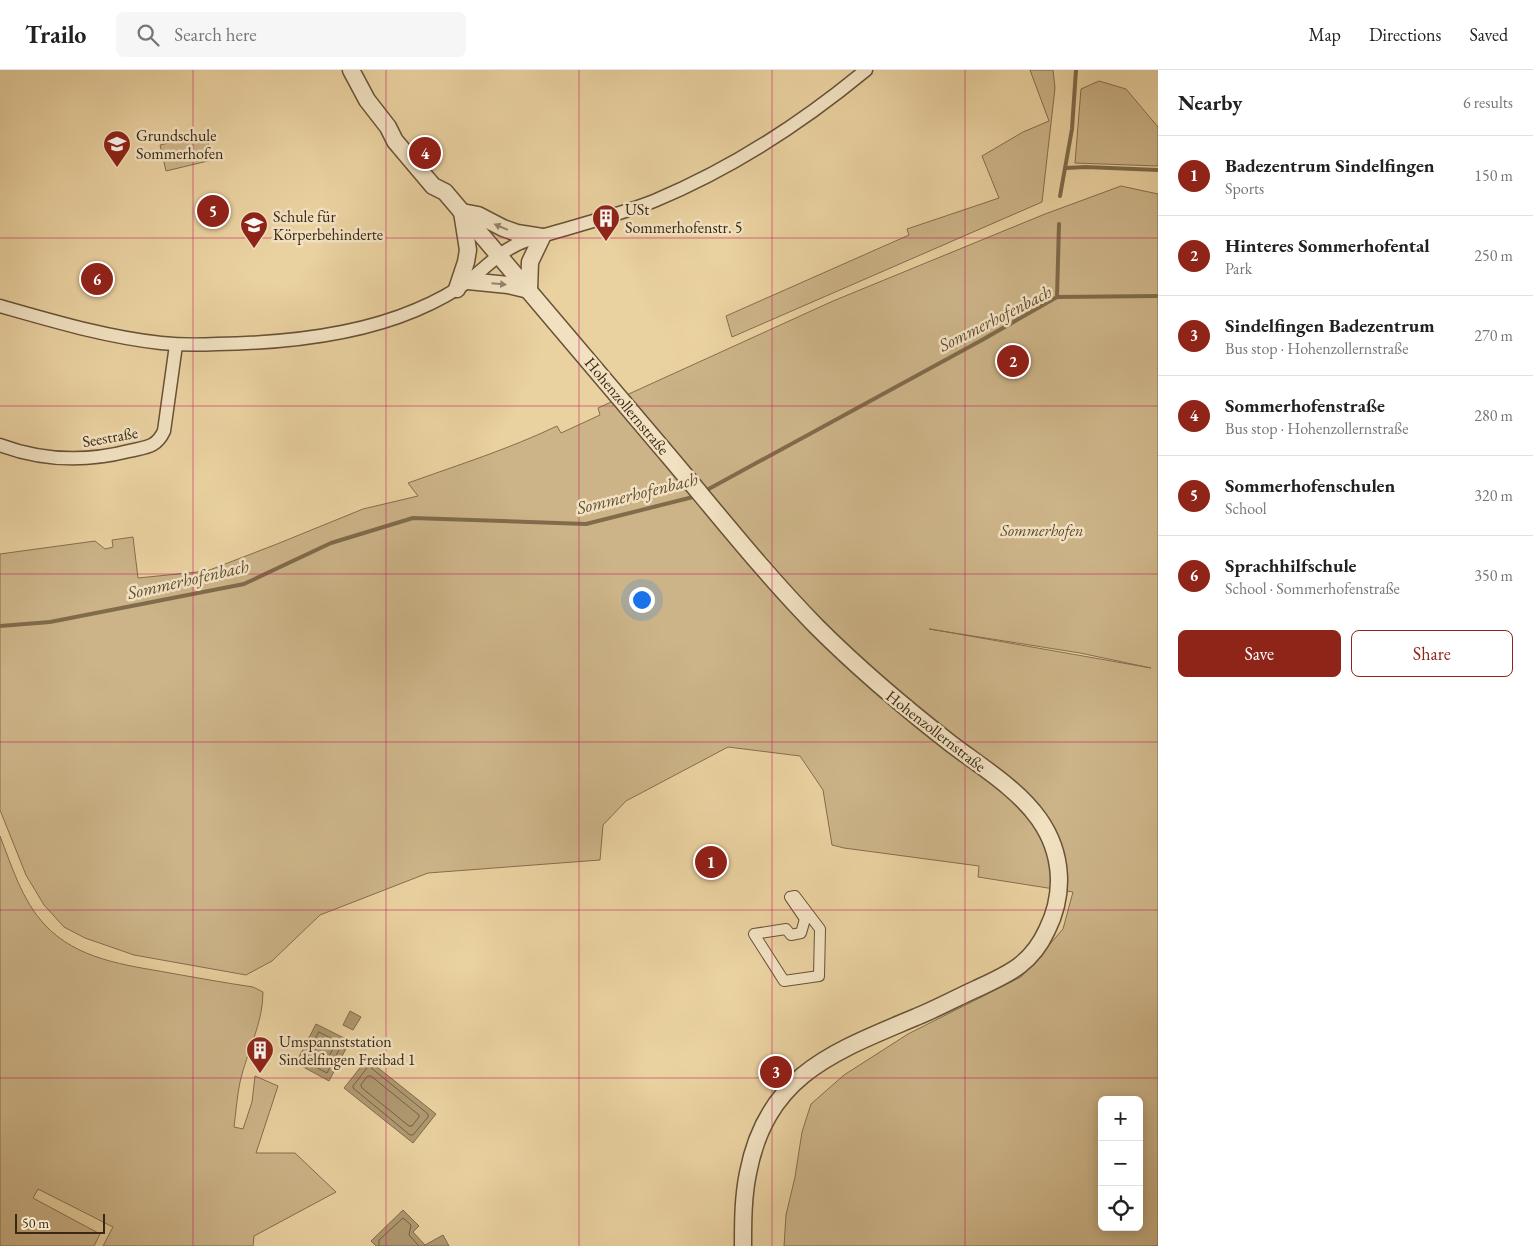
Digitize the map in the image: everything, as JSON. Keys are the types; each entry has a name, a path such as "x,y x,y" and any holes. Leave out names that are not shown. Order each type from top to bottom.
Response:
{"street":[{"name":"Hohenzollernstraße","path":"350,70 367,100 388,127 402,136 443,181 445,192 794,603 837,647 908,710 1008,787 1027,804 1040,820 1052,841 1057,858 1059,894 1055,910 1044,936 1027,961 1000,978 919,1016 837,1051 803,1074 781,1098 762,1126 754,1148 745,1193 743,1246"},
{"path":"0,306 96,332 176,345 245,344 316,336 351,330 394,319 434,302 462,285 500,255 527,240 596,222 654,201 718,171 778,135 866,70"},
{"path":"462,285 468,250 462,212 478,216 517,233 542,237"},
{"path":"462,285 508,284 529,290 530,262 542,237"},
{"name":"Seestraße","path":"0,445 35,455 69,460 118,454 156,444 164,431 176,345"},
{"path":"795,896 820,928 819,976 784,980 754,934 786,929 791,935 801,933 805,919 790,897 795,896"}],"green space":[{"path":"1030,70 1053,70 1055,88 1042,202 732,337 726,316 909,235 907,229 999,198 982,156 1023,132 1049,121"},
{"path":"1099,81 1126,89 1158,127 1158,166 1075,163 1081,89"},
{"path":"206,134 212,160 166,171 160,145"},
{"name":"Sommerhofen","path":"1121,186 1158,194 1158,1246 784,1246 786,1215 795,1177 802,1132 811,1104 844,1075 908,1034 1021,977 1063,929 1073,892 978,877 979,866 832,845 823,790 800,756 728,747 626,801 603,825 600,860 428,873 320,915 272,961 246,975 134,955 85,938 64,927 44,905 26,875 0,810 0,554 95,541 105,549 113,547 112,540 133,537 138,578 207,571 363,509 418,496 408,483 502,449 557,426 561,433 600,415 598,408 833,301 1045,214","holes":["939,631 1080,653 1151,668"]},
{"path":"0,836 18,883 36,915 57,936 71,946 103,959 119,963 253,987 263,992 258,1026 240,1082 234,1127 243,1129 252,1102 255,1076 278,1086 256,1153 295,1153 336,1192 254,1236 253,1246 103,1246 113,1227 38,1189 33,1198 100,1234 94,1246 0,1246"}],"water":[{"path":"350,1011 361,1017 353,1030 343,1025"},
{"path":"316,1024 350,1041 329,1081 296,1063"},
{"path":"367,1059 436,1114 413,1143 344,1088"},
{"path":"403,1210 419,1226 413,1232 425,1245 443,1235 449,1246 376,1246 371,1241"}],"waterway":[{"path":"1060,196 1072,129 1076,70"},
{"path":"1066,168 1158,170"},
{"path":"1057,297 1059,224"},
{"name":"Sommerhofenbach","path":"705,491 1057,297 1158,296"},
{"name":"Sommerhofenbach","path":"0,626 50,622 244,584 331,543 413,518 586,524 697,496"}],"place":[{"name":"Sommerhofenstraße","path":"425,153"},
{"name":"Grundschule Sommerhofen","path":"117,168"},
{"name":"Sommerhofenschulen","path":"213,211"},
{"name":"USt Sommerhofenstr. 5","path":"606,242"},
{"name":"Schule für Körperbehinderte","path":"254,249"},
{"name":"Sprachhilfschule","path":"97,279"},
{"name":"Hinteres Sommerhofental","path":"1013,361"},
{"name":"Badezentrum Sindelfingen","path":"711,862"},
{"name":"Sindelfingen Badezentrum","path":"776,1072"},
{"name":"Umspannststation Sindelfingen Freibad 1","path":"260,1074"}]}
